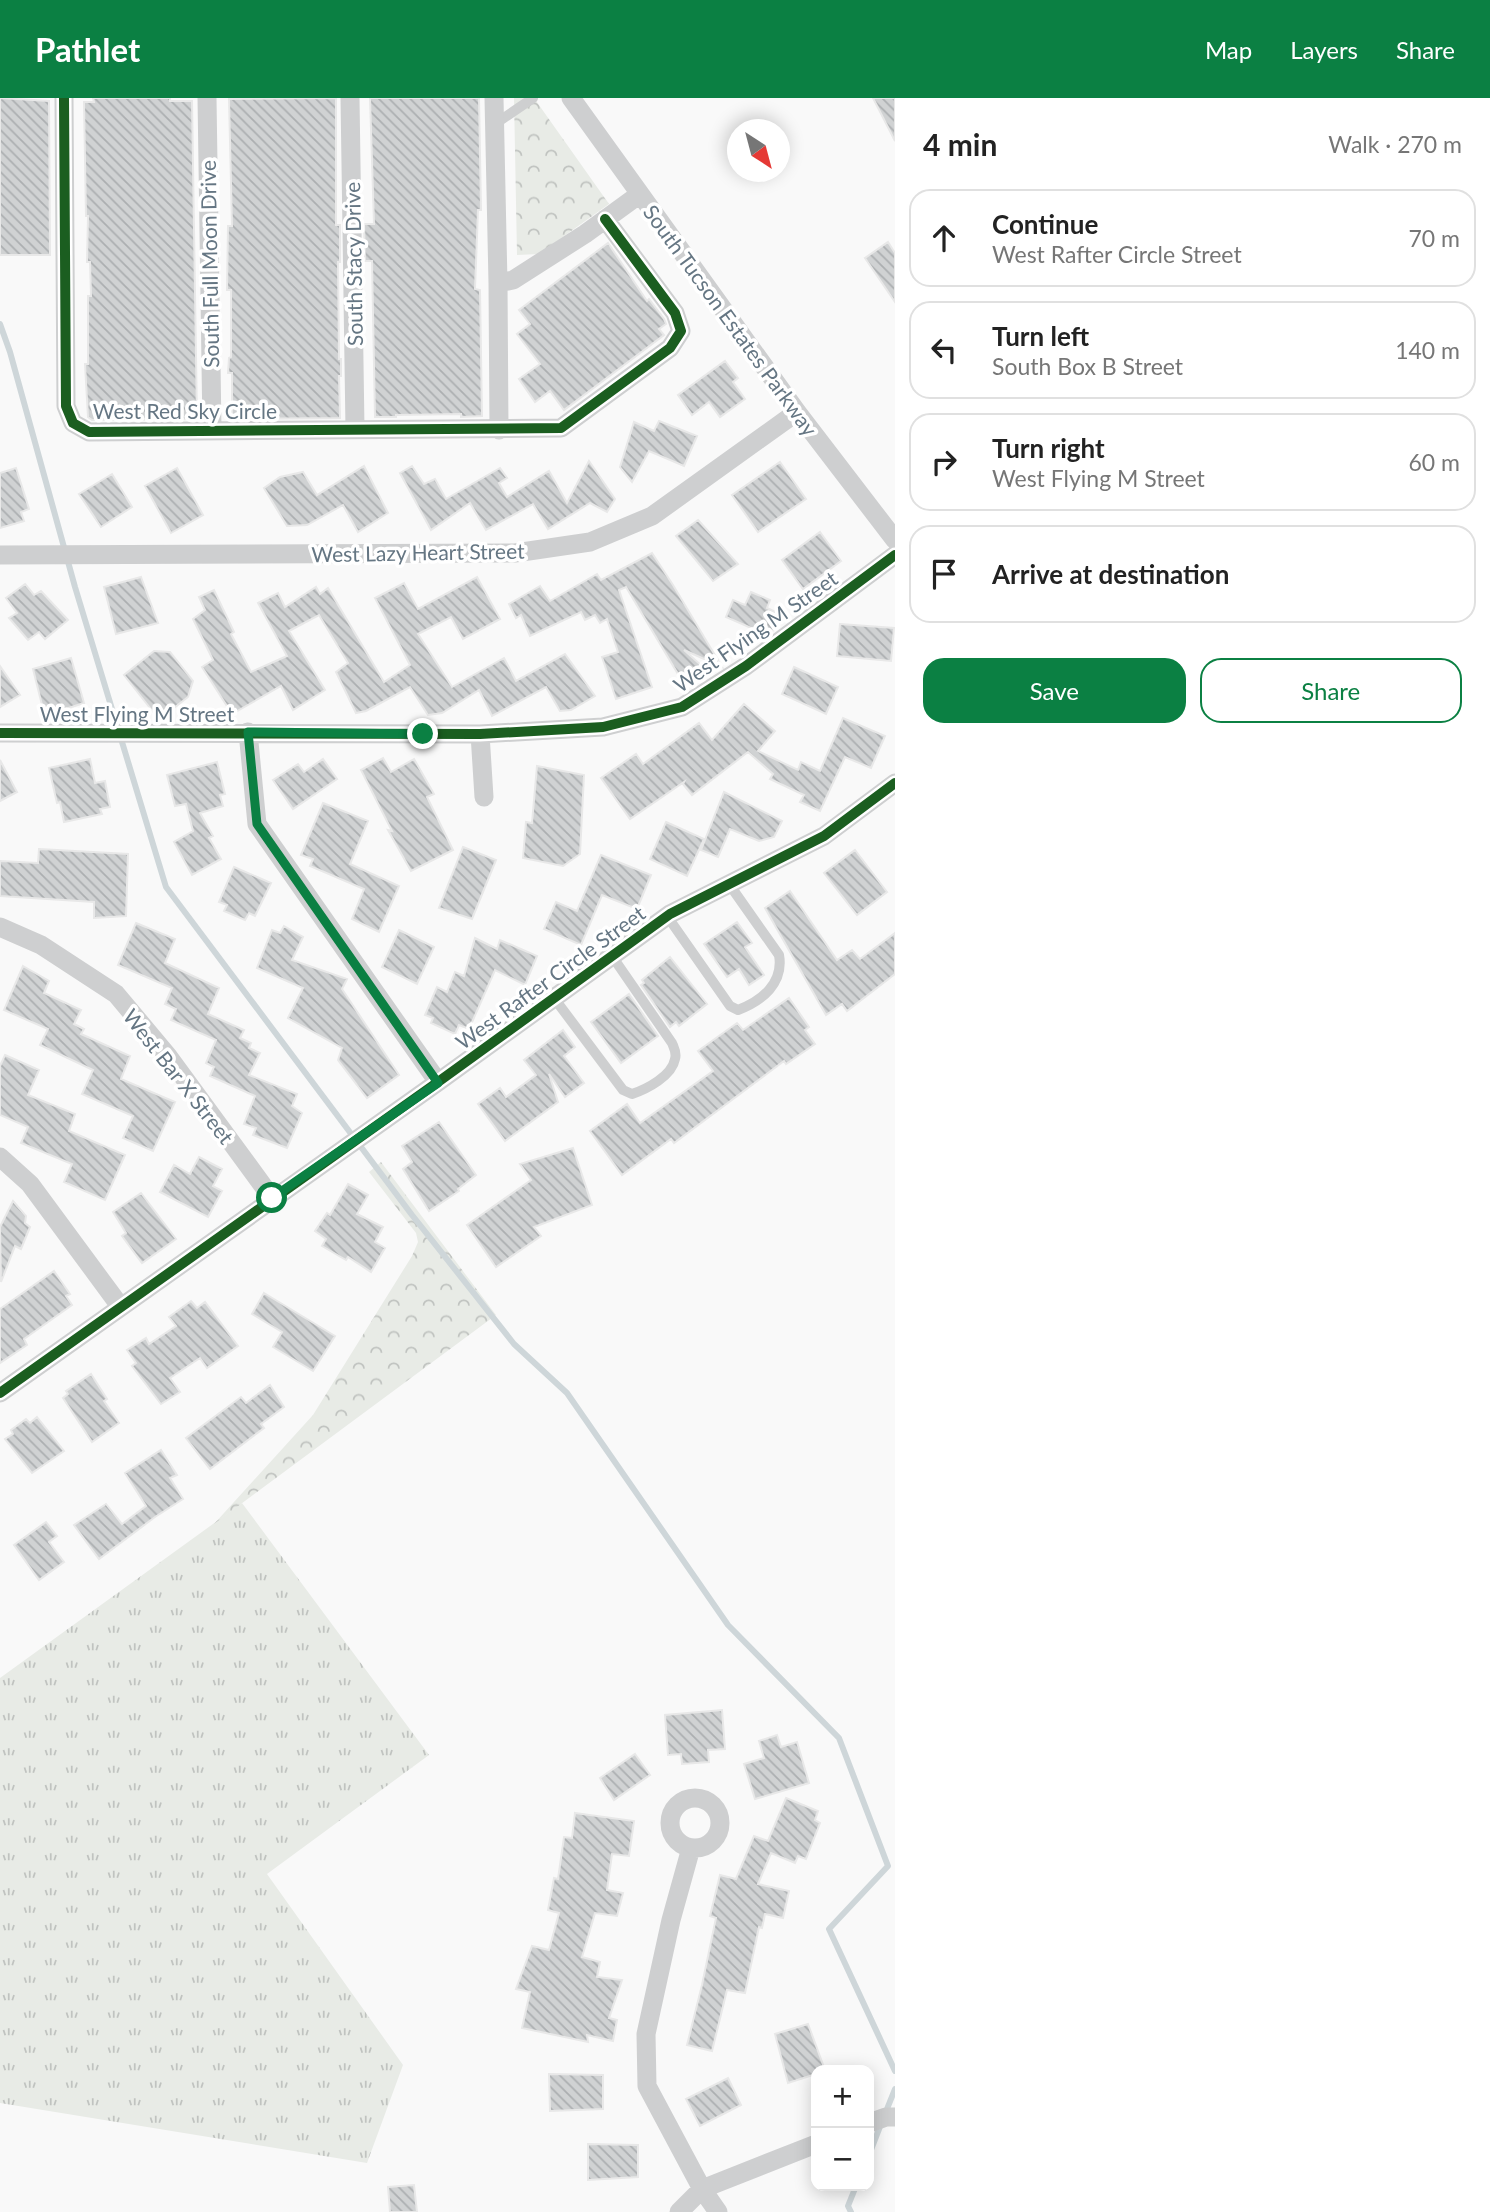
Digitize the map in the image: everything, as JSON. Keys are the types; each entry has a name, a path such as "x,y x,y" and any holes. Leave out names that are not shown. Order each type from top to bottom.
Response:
{"street":[{"name":"West Red Sky Circle","path":"64,98 66,406 73,423 89,432 561,428 670,348 681,331 676,313 605,219"},
{"name":"South Full Moon Drive","path":"207,98 212,430"},
{"name":"South Stacy Drive","path":"350,98 355,429"},
{"path":"494,98 499,283 499,430"},
{"name":"South Tucson Estates Parkway","path":"571,98 797,412 895,540"},
{"path":"499,283 513,279 640,194"},
{"name":"West Lazy Heart Street","path":"0,555 515,553 590,542 652,516 797,412"},
{"name":"West Flying M Street","path":"0,733 480,734 603,727 682,707 746,666 895,555"},
{"path":"248,732 257,824 438,1083"},
{"path":"480,734 484,797"},
{"name":"West Rafter Circle Street","path":"0,1393 438,1083 667,916 824,835 895,783"},
{"name":"West Bar X Street","path":"0,927 41,945 116,994 168,1056 272,1198"},
{"path":"0,1157 30,1184 121,1306"},
{"path":"691,1848 671,1920 646,2034 647,2086 702,2189 718,2212"},
{"path":"874,2121 895,2117"},
{"path":"679,2212 702,2189 811,2146"}],"lane":[{"path":"495,124 533,98"},
{"path":"667,916 730,1006 738,1010 753,1004 768,993 782,969 779,955 729,884"},
{"path":"554,998 623,1090 632,1094 664,1076 675,1061 672,1042 612,956"}],"green space":[{"path":"514,98 534,98 609,204 539,254 517,255"},
{"path":"381,1162 496,1315 214,1524 313,1415 412,1256 418,1242 416,1233 369,1172"},
{"path":"242,1503 429,1755 267,1874 403,2065 367,2163 0,2103 0,1678"}],"building":[{"path":"0,98 49,101 50,255 0,255"},
{"path":"93,98 170,98 170,101 192,101 197,419 92,420 88,417 85,364 88,364 88,296 91,296 90,262 87,262 84,102 94,102"},
{"path":"336,98 336,225 340,225 340,418 232,419 232,373 228,373 231,357 231,290 227,290 228,226 232,226 229,99"},
{"path":"370,98 479,98 481,210 478,210 475,289 480,290 482,416 461,417 461,414 375,417 372,261 365,261 364,224 374,224"},
{"path":"873,98 895,98 895,141"},
{"path":"888,242 895,253 895,302 865,258"},
{"path":"608,243 647,301 649,299 664,319 666,324 659,329 664,335 564,410 550,391 535,402 519,379 540,364 517,334 530,324 519,310"},
{"path":"725,361 738,378 733,382 745,399 720,417 709,402 692,415 678,395"},
{"path":"659,421 697,436 684,466 649,451 632,482 620,467 634,422 654,431"},
{"path":"589,461 615,499 607,512 590,503 548,529 533,504 486,530 470,503 431,530 400,473 412,466 424,484 435,479 446,499 500,468 507,478 499,483 507,497 549,471 567,503"},
{"path":"780,462 806,499 758,532 732,495"},
{"path":"364,466 388,513 358,532 343,505 307,525 287,526 264,488 280,477 303,472 317,495"},
{"path":"16,468 29,509 21,512 24,521 0,528 0,473"},
{"path":"177,468 203,515 171,533 145,486"},
{"path":"112,474 132,507 101,527 79,494"},
{"path":"698,520 738,564 713,581 676,536"},
{"path":"820,532 841,561 803,589 782,560"},
{"path":"652,553 722,667 684,650 702,666 681,679 626,587 619,590 652,687 616,699 602,657 618,652 607,619 600,623 595,615 585,620 581,612 530,636 521,615 516,618 509,604 540,586 550,601 597,574 601,580"},
{"path":"141,577 158,623 116,634 104,587"},
{"path":"477,577 500,619 463,639 451,617 418,634 452,687 504,658 516,681 565,654 595,696 571,710 560,711 546,687 492,716 479,690 442,713 428,715 410,687 366,711 356,713 336,672 348,663 319,615 289,631 325,690 293,710 281,686 232,714 202,667 213,660 193,619 205,610 199,597 214,590 234,632 231,634 251,672 287,656 258,603 278,593 285,607 316,587 320,594 328,588 384,682 410,665 375,598 404,583 418,609"},
{"path":"25,584 34,595 41,591 68,620 45,639 39,632 28,640 9,618 17,613 6,598"},
{"path":"751,592 770,600 767,608 782,615 776,628 767,635 726,617 733,600 745,605"},
{"path":"840,624 894,628 891,661 837,656"},
{"path":"154,651 170,652 193,681 188,697 170,711 154,713 124,675"},
{"path":"71,658 84,703 56,712 43,709 33,669"},
{"path":"0,666 20,695 0,707"},
{"path":"794,667 838,687 826,714 782,694"},
{"path":"744,704 775,731 758,751 798,770 801,762 820,771 843,718 885,736 871,768 845,757 820,811 800,802 804,795 770,779 773,774 748,752 692,795 684,782 630,819 601,778 636,754 643,764 699,723 712,740"},
{"path":"383,758 391,772 414,759 434,794 427,797 453,850 411,871 388,830 392,831 361,770"},
{"path":"90,759 95,783 105,781 110,807 100,809 102,814 64,822 49,768"},
{"path":"323,759 337,779 293,809 273,780 298,764 304,772"},
{"path":"0,760 17,792 0,801"},
{"path":"217,762 225,794 220,795 223,806 200,813 213,836 209,838 221,859 192,875 174,842 193,831 186,804 175,806 167,775"},
{"path":"537,766 584,775 580,854 563,866 523,858 526,822 532,823"},
{"path":"724,792 782,821 774,837 759,841 730,829 718,857 701,850"},
{"path":"323,803 368,821 350,864 399,886 379,932 352,919 364,889 310,866 313,859 301,855"},
{"path":"666,822 704,839 687,876 650,859"},
{"path":"463,847 496,860 472,919 439,908"},
{"path":"39,849 128,854 126,916 94,918 94,902 0,896 0,861 38,863"},
{"path":"855,850 887,892 857,915 824,873"},
{"path":"601,855 651,875 637,909 602,895 581,945 544,929 556,902 577,911"},
{"path":"234,867 271,883 255,916 249,913 245,920 224,911 227,905 219,902"},
{"path":"790,891 837,960 852,950 860,959 895,933 895,974 847,1011 842,1004 826,1015 765,908"},
{"path":"737,922 752,943 745,947 764,975 749,985 739,969 727,977 704,944"},
{"path":"136,923 175,939 165,963 219,988 208,1014 244,1030 240,1038 251,1043 249,1048 260,1053 249,1075 297,1094 292,1106 302,1113 287,1148 253,1135 256,1128 244,1124 255,1096 210,1076 214,1067 206,1063 216,1040 171,1020 176,1009 165,1004 172,988 118,965"},
{"path":"284,926 303,937 292,960 347,979 342,989 399,1075 367,1098 338,1060 342,1048 288,1018 303,988 257,968 272,930 280,933"},
{"path":"399,930 434,947 417,984 382,967"},
{"path":"475,938 497,949 500,940 537,956 525,985 495,970 469,1029 459,1025 455,1034 431,1023 433,1018 425,1015 437,987 447,992 455,972 464,976"},
{"path":"670,957 707,1004 679,1026 676,1022 670,1027 641,985 644,983 642,980"},
{"path":"23,966 49,981 44,993 81,1010 74,1024 84,1029 81,1034 130,1056 121,1079 175,1102 153,1151 123,1138 133,1116 82,1094 93,1070 40,1045 48,1029 4,1010"},
{"path":"629,994 658,1036 621,1063 591,1022"},
{"path":"789,998 809,1027 805,1030 815,1044 786,1064 784,1061 674,1143 671,1139 622,1175 590,1131 627,1104 640,1123 713,1071 698,1051 737,1023 743,1030"},
{"path":"563,1030 575,1047 564,1056 584,1083 565,1097 549,1074 558,1102 505,1141 478,1104 500,1088 506,1097 536,1075 524,1060"},
{"path":"5,1055 39,1070 28,1095 75,1114 69,1131 125,1155 105,1200 64,1182 72,1164 21,1143 28,1127 0,1115 0,1066"},
{"path":"439,1122 476,1175 458,1189 459,1191 429,1211 403,1169 412,1162 402,1146"},
{"path":"573,1148 592,1205 534,1227 541,1236 496,1267 467,1225 531,1180 520,1164"},
{"path":"199,1157 222,1169 213,1186 222,1191 208,1217 160,1192 174,1165 190,1174"},
{"path":"348,1184 368,1195 357,1214 383,1227 375,1242 385,1248 371,1272 348,1257 346,1260 322,1246 326,1239 315,1231 327,1213 330,1215"},
{"path":"141,1193 176,1239 142,1263 122,1236 126,1233 113,1212"},
{"path":"13,1201 26,1216 25,1223 30,1227 21,1249 15,1246 1,1282 0,1227"},
{"path":"54,1271 70,1294 66,1296 72,1305 24,1339 27,1345 0,1363 0,1309"},
{"path":"264,1293 335,1336 313,1371 273,1347 282,1332 252,1314"},
{"path":"191,1301 197,1308 205,1302 238,1346 207,1368 200,1358 170,1378 180,1392 161,1404 132,1366 136,1363 127,1350 146,1338 149,1344 176,1326 169,1317"},
{"path":"91,1374 107,1399 104,1401 119,1423 92,1442 63,1398 68,1394 66,1391"},
{"path":"270,1385 284,1407 261,1424 264,1428 210,1469 186,1438 241,1397 246,1403"},
{"path":"37,1417 64,1451 32,1473 5,1439 13,1434 11,1430 26,1419 30,1423"},
{"path":"161,1450 177,1475 170,1478 183,1499 99,1559 74,1525 106,1504 122,1524 146,1506 125,1473"},
{"path":"46,1522 57,1536 49,1542 64,1562 39,1580 14,1545"},
{"path":"722,1710 725,1749 708,1750 709,1762 682,1764 681,1754 668,1755 665,1715"},
{"path":"777,1735 781,1747 797,1742 809,1783 755,1799 744,1764 764,1758 759,1741"},
{"path":"635,1754 650,1775 614,1800 600,1778"},
{"path":"786,1798 818,1811 815,1820 820,1823 806,1859 798,1856 795,1863 771,1853 758,1884 789,1891 783,1918 765,1914 762,1928 759,1927 745,1993 727,1990 712,2051 687,2045 716,1918 710,1916 720,1875 736,1879 754,1836 768,1841"},
{"path":"575,1813 634,1821 629,1856 612,1854 607,1890 623,1893 617,1916 595,1913 582,1957 600,1962 597,1977 622,1980 609,2018 617,2020 613,2041 587,2035 588,2042 522,2028 530,1992 516,1989 532,1946 549,1950 559,1913 548,1910 554,1878 558,1879 564,1837 572,1838"},
{"path":"808,2024 823,2065 811,2065 811,2076 788,2083 775,2034"},
{"path":"549,2074 603,2075 603,2109 550,2111"},
{"path":"728,2078 741,2105 700,2126 686,2099"},
{"path":"588,2144 638,2145 638,2177 588,2180"},
{"path":"414,2185 417,2212 390,2212 388,2187"}],"waterway":[{"path":"0,324 75,587 166,887 412,1215 514,1344 567,1393 728,1625 839,1738 888,1866 829,1929 895,2071"},
{"path":"885,2114 895,2089"},
{"path":"874,2142 881,2124"},
{"path":"851,2212 848,2206 854,2191"}],"cycle path":[{"path":"64,98 66,406 73,423 89,432 561,428 670,348 681,331 675,313 605,219"},
{"path":"0,733 480,734 603,727 682,707 746,666 895,555"},
{"path":"0,1393 670,914 824,836 895,783"}],"route":[{"path":"272,1198 438,1083 257,824 248,732 423,734"}]}
